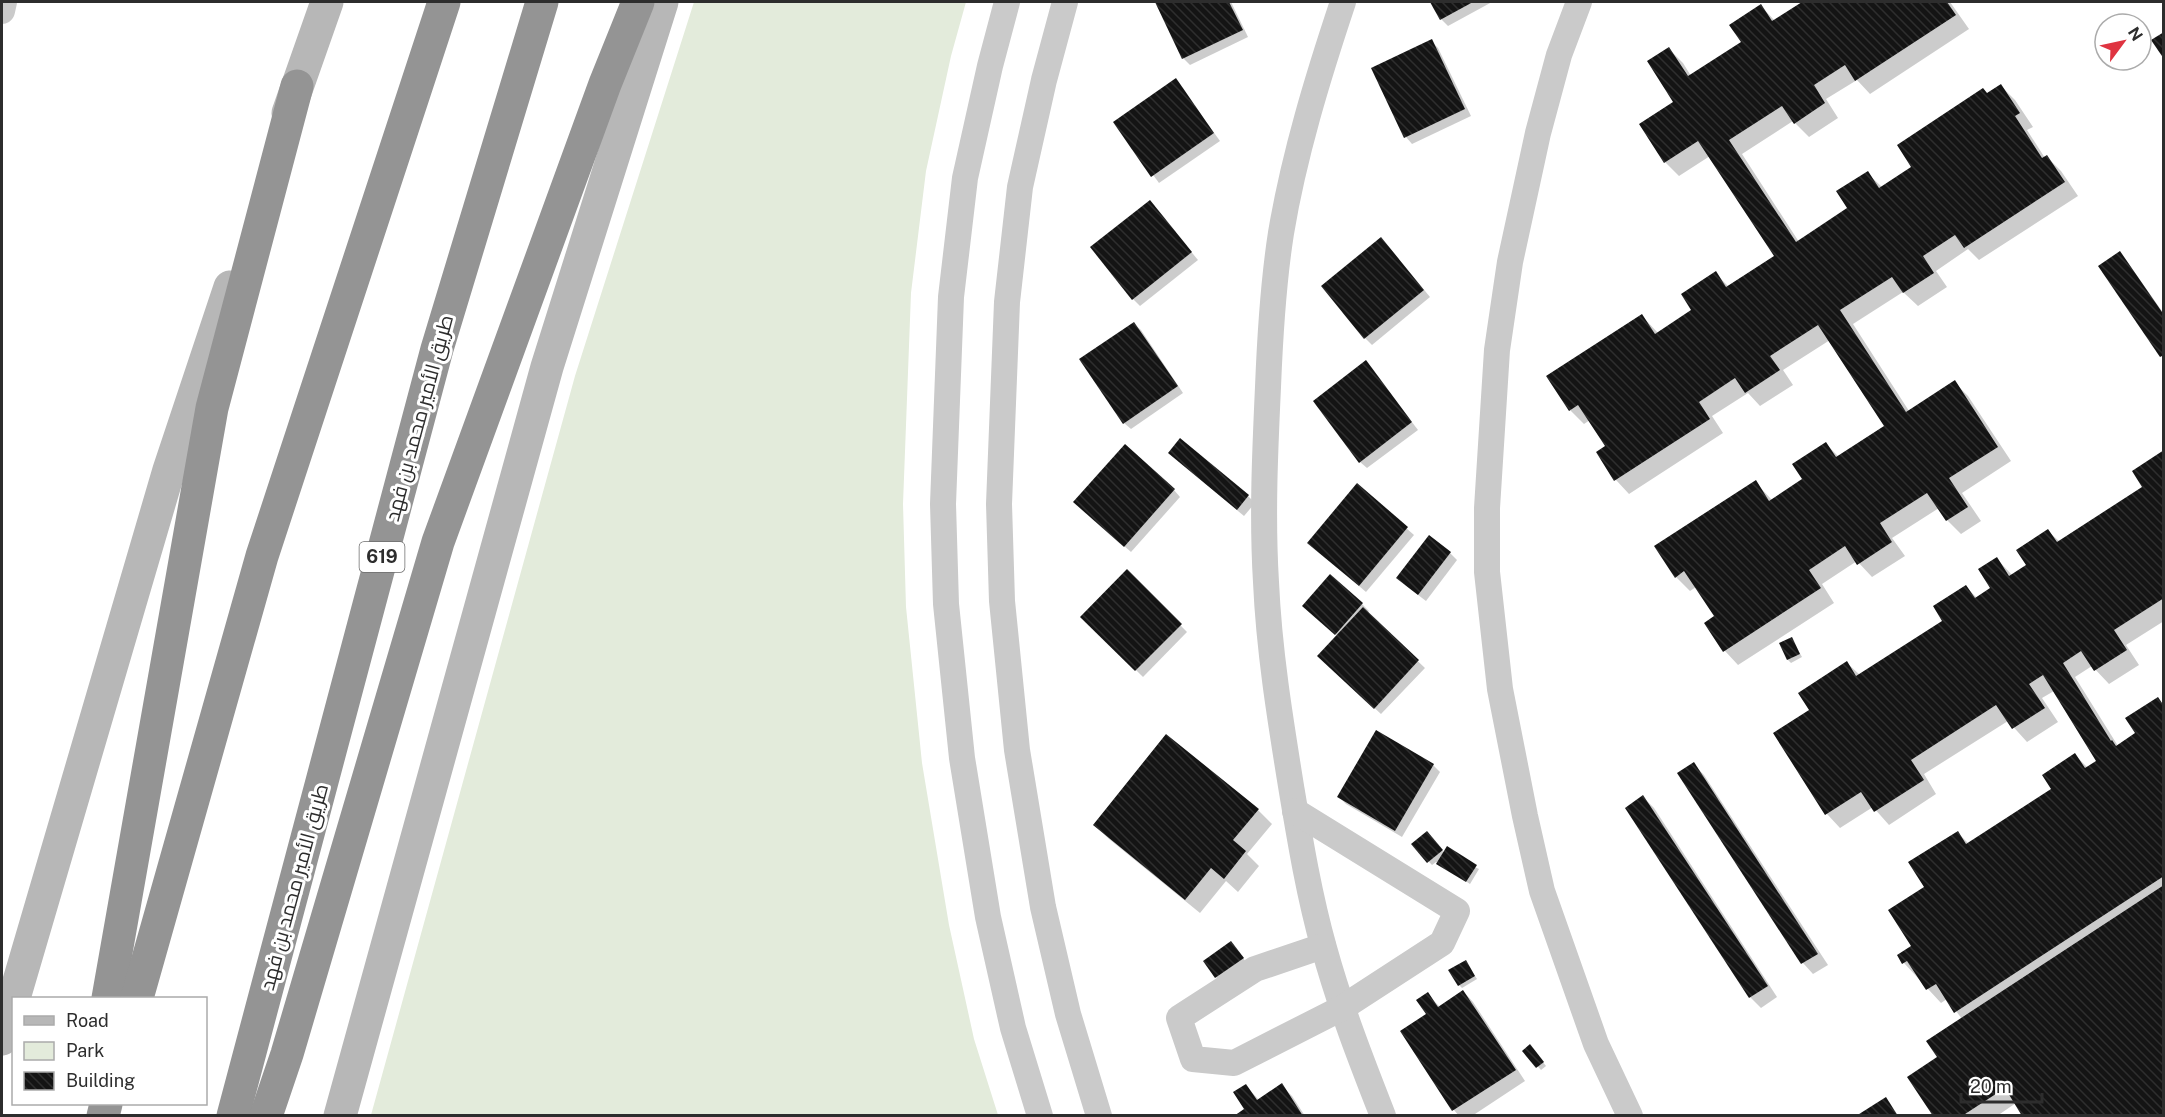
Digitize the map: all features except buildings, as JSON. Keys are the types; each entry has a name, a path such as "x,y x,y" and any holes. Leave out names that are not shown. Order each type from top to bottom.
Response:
{"highway":[{"path":"138,997 262,555 444,2"},
{"name":"طريق الأمير محمد بن فهد","path":"233,1116 437,349 542,2"},
{"path":"266,1116 438,542 605,84 638,2"},
{"path":"108,997 212,408 297,86"}],"main road":[{"path":"14,997 169,470 327,2"},
{"path":"340,1116 547,367 662,2"},
{"path":"2,1039 12,1005"}],"street":[{"path":"2,11 4,2"},
{"path":"1007,2 990,66 964,190 951,297 945,414 944,537 946,604 962,758 986,906 1013,1028 1040,1116"},
{"path":"1065,2 1044,80 1020,188 1007,302 999,525 1002,600 1017,750 1043,907 1068,1014 1099,1116"},
{"path":"1343,2 1323,62 1281,232 1271,325 1263,505 1266,584 1279,716 1303,857 1323,946 1342,1008 1383,1116"},
{"path":"1579,2 1559,56 1538,133 1509,273 1497,350 1487,508 1487,572 1500,689 1542,891 1596,1044 1630,1116"},
{"path":"1295,811 1456,911 1442,943 1342,1008 1234,1063 1193,1059 1179,1018 1255,969 1323,946"}],"green space":[{"path":"694,2 966,2 951,56 926,171 911,293 903,504 906,607 922,763 949,925 974,1039 998,1115 371,1115 575,376"}]}
